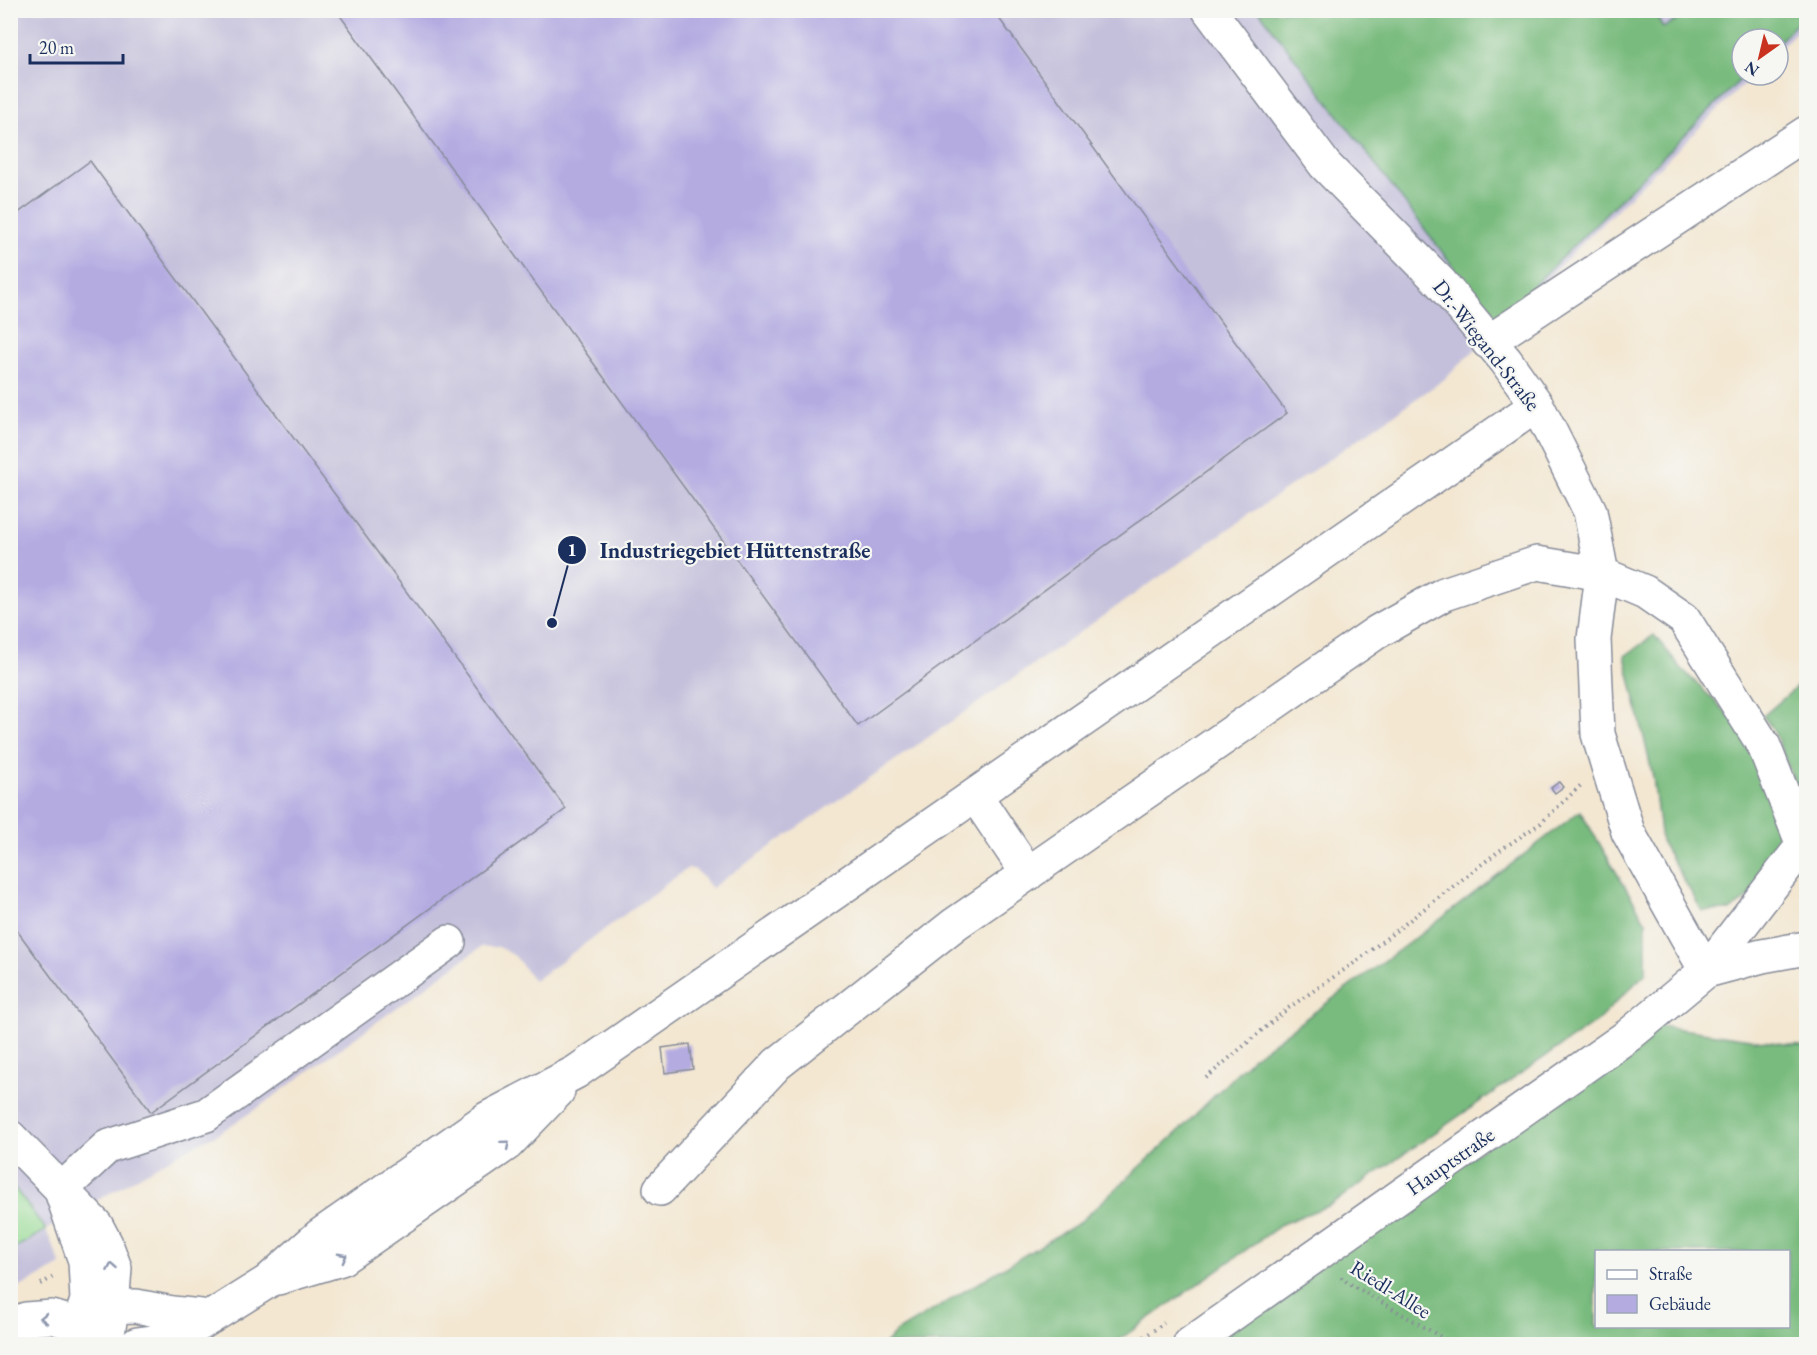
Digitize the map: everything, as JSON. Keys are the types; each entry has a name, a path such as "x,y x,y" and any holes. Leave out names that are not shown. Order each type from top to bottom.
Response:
{"street":[{"name":"Dr.-Wiegand-Straße","path":"1209,10 1325,165 1441,284 1506,362 1538,405 1590,510 1602,574 1594,639 1598,734 1628,832 1706,971"},
{"path":"1488,342 1806,133"},
{"path":"137,1344 175,1339 267,1282 341,1259 507,1144 576,1072 1538,405"},
{"path":"660,1189 777,1064 955,924 1377,632 1444,594 1537,563 1602,574 1645,592 1684,619 1764,746 1805,846 1706,971"},
{"path":"975,795 1028,873"},
{"path":"61,1190 107,1147 206,1115 449,942"},
{"path":"1706,971 1762,956 1806,948"},
{"name":"Hauptstraße","path":"1190,1344 1629,1035 1706,971"},
{"path":"10,1137 96,1225 115,1268 109,1328 85,1338"},
{"path":"61,1190 85,1261 87,1300 85,1338"},
{"path":"112,1307 136,1306 211,1317"},
{"path":"10,1328 26,1319 52,1317 85,1338"}],"path":[{"path":"1206,1078 1287,1009 1357,961 1499,851 1541,823 1606,760"},
{"name":"Riedl-Allee","path":"1316,1255 1347,1282 1453,1344"},
{"path":"36,1287 73,1265 85,1261"}],"shaded area":[{"path":"11,11 1806,11 1806,22 1790,38 1790,27 1730,27 1730,87 1741,87 1446,378 711,888 696,870 688,868 534,981 515,956 499,947 481,947 256,1109 216,1135 188,1148 46,1230 61,1265 11,1292"}],"green space":[{"path":"1653,10 1663,28 1692,11 1806,10 1806,14 1790,31 1790,27 1730,27 1730,87 1733,87 1496,323 1259,11"},
{"path":"1654,635 1682,669 1731,717 1756,758 1783,838 1753,894 1731,910 1702,911 1661,841 1653,777 1625,656"},
{"path":"1806,679 1806,811 1773,729 1763,716"},
{"path":"1580,811 1646,922 1646,973 1597,1021 1330,1205 1284,1223 1113,1344 885,1344 896,1332 1080,1222 1177,1133 1252,1058 1433,925"},
{"path":"1653,1025 1806,1047 1806,1344 1212,1344"},
{"path":"11,1183 46,1230 15,1248 11,1239"}],"building":[{"path":"336,10 993,10 1287,413 858,726"},
{"path":"90,161 566,809 151,1112 10,921 10,219"},
{"path":"1559,782 1563,787 1555,793 1551,788"},
{"path":"690,1044 693,1069 665,1073 662,1048"}],"place":[{"name":"Industriegebiet Hüttenstraße","path":"552,623"}]}
